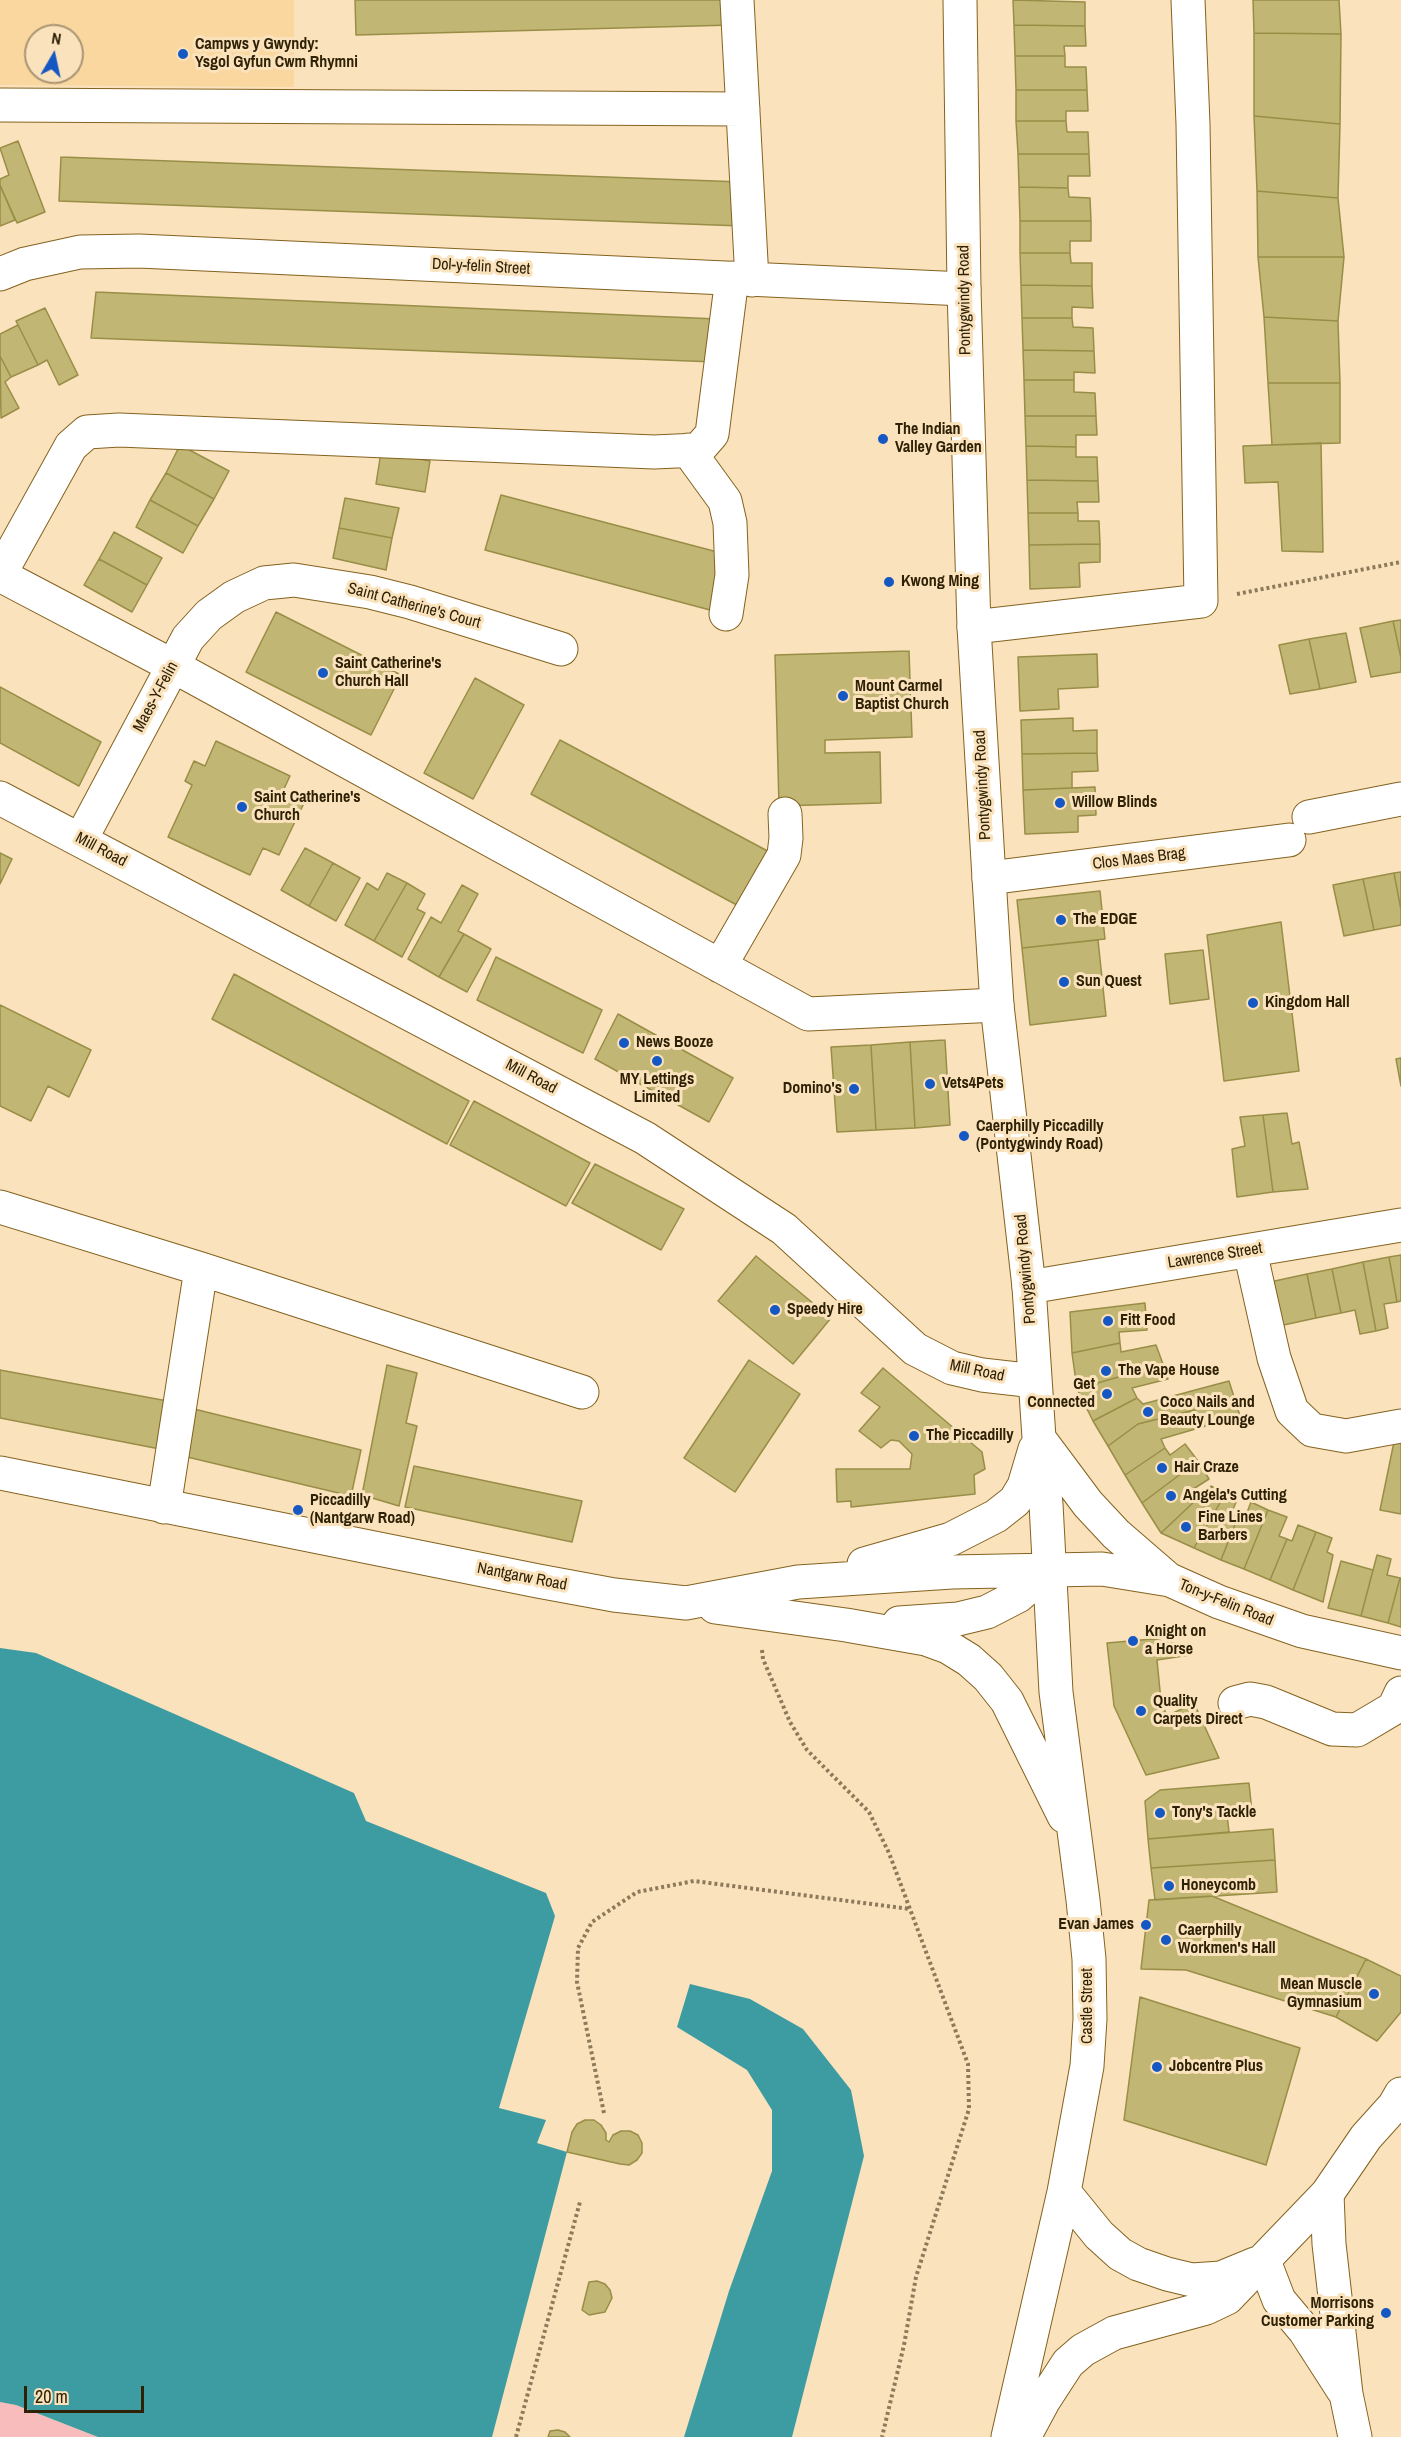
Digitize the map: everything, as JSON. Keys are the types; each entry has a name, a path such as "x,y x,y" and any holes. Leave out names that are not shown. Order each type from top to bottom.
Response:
{"main road":[{"path":"737,0 743,109 742,279 712,434 698,450 654,452 119,430 87,432 71,446 0,575 172,666 808,1014 997,1005"},
{"name":"Pontygwindy Road","path":"960,0 964,289 975,627 988,878 997,1005 1029,1287 1050,1568"},
{"path":"975,627 1201,601 1193,124 1188,0"},
{"path":"0,105 743,109"},
{"name":"Dol-y-felin Street","path":"0,274 26,264 80,252 139,251 964,289"},
{"path":"688,450 725,501 730,523 732,575 726,614"},
{"name":"Saint Catherine's Court","path":"264,583 294,580 370,592 410,602 561,649"},
{"name":"Maes-Y-Felin","path":"81,839 188,638 209,615 234,597 264,583"},
{"name":"Mill Road","path":"0,798 645,1138 784,1229 915,1349 952,1368 982,1375 1035,1381"},
{"name":"Clos Maes Brag","path":"988,878 1299,828 1401,800"},
{"path":"720,966 784,855 785,814"},
{"path":"0,1207 201,1269 582,1392"},
{"name":"Lawrence Street","path":"1029,1287 1401,1225"},
{"path":"1250,1251 1274,1358 1292,1411 1312,1430 1346,1436 1401,1426"},
{"path":"164,1507 201,1269"},
{"path":"1039,1438 1088,1504 1116,1534 1170,1580"},
{"path":"798,1582 935,1545 976,1528 1015,1501 1024,1486 1039,1438"},
{"name":"Nantgarw Road","path":"0,1473 538,1581 686,1603 798,1582 1050,1568"},
{"path":"846,1625 958,1619 987,1612 1018,1596 1050,1568"},
{"name":"Ton-y-Felin Road","path":"1050,1568 1102,1569 1170,1580 1219,1602 1302,1631 1401,1653"},
{"name":"Castle Street","path":"1008,2437 1064,2192 1087,2066 1090,2019 1089,1959 1056,1692 1050,1568"},
{"path":"686,1603 846,1625 926,1639 948,1647 969,1660 988,1677 1007,1701 1075,1840"},
{"path":"1235,1703 1250,1699 1266,1702 1332,1729 1357,1730 1394,1708 1401,1693"},
{"path":"1024,2437 1068,2363 1083,2350 1114,2333 1206,2308 1227,2298 1327,2194 1366,2137 1399,2103"},
{"path":"1064,2192 1099,2235 1120,2254 1138,2264 1192,2280 1221,2278 1264,2261"},
{"path":"1327,2194 1329,2244 1346,2394 1355,2437"},
{"path":"1264,2261 1279,2300 1311,2339 1346,2394"}],"path":[{"path":"1201,601 1401,562"},
{"path":"760,1613 763,1659 790,1722 807,1750 869,1812 889,1853 968,2064 969,2109 916,2277 904,2345 882,2437"},
{"path":"604,2112 578,1982 578,1948 592,1922 637,1892 694,1881 910,1909"},
{"path":"516,2437 580,2202"}],"shaded area":[{"name":"Campws y Gwyndy: Ysgol Gyfun Cwm Rhymni","path":"0,0 294,0 294,87 0,85"},
{"path":"0,2402 16,2405 98,2437 0,2437"}],"water":[{"path":"0,1648 36,1653 354,1793 366,1821 546,1893 555,1916 499,2108 546,2120 537,2143 567,2152 492,2437 98,2437 16,2405 0,2402"},
{"path":"690,1984 750,1999 803,2029 851,2090 864,2156 792,2437 684,2437 729,2291 772,2171 772,2110 747,2070 677,2027"}],"building":[{"path":"355,0 732,0 733,25 356,35"},
{"path":"1013,0 1085,2 1085,26 1014,25"},
{"path":"1253,0 1339,0 1341,34 1254,33"},
{"path":"1014,25 1085,26 1086,46 1064,46 1065,56 1015,56"},
{"path":"1254,33 1341,34 1340,124 1254,116"},
{"path":"1015,56 1065,56 1065,67 1086,67 1087,90 1016,90"},
{"path":"1016,90 1087,90 1088,111 1066,111 1066,121 1016,121"},
{"path":"1254,116 1340,124 1338,198 1257,191"},
{"path":"1016,121 1066,121 1067,132 1088,132 1089,154 1018,154"},
{"path":"18,141 45,212 17,223 0,185 0,179 9,175 0,148"},
{"path":"1018,154 1089,154 1090,176 1068,176 1068,188 1019,187"},
{"path":"61,157 742,182 742,226 59,201"},
{"path":"0,185 15,220 0,226"},
{"path":"1019,187 1068,188 1069,197 1090,198 1091,221 1020,221"},
{"path":"1257,191 1338,198 1344,257 1258,257"},
{"path":"1020,221 1091,221 1091,241 1070,241 1070,253 1020,253"},
{"path":"1020,253 1070,253 1071,263 1092,263 1092,286 1021,285"},
{"path":"1258,257 1344,257 1338,321 1264,317"},
{"path":"1021,285 1092,286 1093,308 1072,307 1072,318 1022,318"},
{"path":"96,292 717,319 715,362 91,338"},
{"path":"45,308 78,375 59,385 47,360 38,365 16,321"},
{"path":"1264,317 1338,321 1340,383 1268,383"},
{"path":"1022,318 1072,318 1073,327 1093,328 1094,351 1023,350"},
{"path":"18,325 38,365 11,377 0,356 0,334"},
{"path":"1023,350 1094,351 1095,373 1074,372 1074,380 1024,380"},
{"path":"0,356 11,377 5,382 19,408 1,418"},
{"path":"1024,380 1074,380 1074,392 1095,393 1096,416 1025,416"},
{"path":"1268,383 1340,383 1340,443 1272,445"},
{"path":"1025,416 1096,416 1097,435 1076,435 1076,447 1026,446"},
{"path":"1321,443 1323,552 1282,551 1278,482 1245,483 1243,446"},
{"path":"180,445 229,471 214,499 166,473"},
{"path":"1026,446 1076,447 1076,457 1097,457 1098,481 1027,480"},
{"path":"381,452 430,461 425,492 376,484"},
{"path":"166,473 214,499 198,526 150,500"},
{"path":"1027,480 1098,481 1099,502 1077,502 1078,513 1028,513"},
{"path":"501,495 725,554 710,610 485,550"},
{"path":"345,498 399,508 392,538 339,528"},
{"path":"150,500 198,526 183,553 136,527"},
{"path":"1028,513 1078,513 1078,521 1099,521 1100,544 1029,545"},
{"path":"339,528 392,538 386,570 333,558"},
{"path":"114,532 162,558 147,585 99,559"},
{"path":"1100,544 1100,562 1079,563 1080,587 1030,589 1029,545"},
{"path":"99,559 147,585 132,612 84,585"},
{"name":"Saint Catherine's Church Hall","path":"276,612 401,675 371,735 246,672"},
{"path":"1401,620 1401,658 1393,621"},
{"path":"1393,621 1401,658 1401,672 1371,677 1360,628"},
{"path":"1346,633 1356,682 1320,689 1309,639"},
{"path":"1309,639 1320,689 1290,694 1279,645"},
{"name":"Mount Carmel Baptist Church","path":"909,651 912,737 825,740 825,753 880,752 881,803 779,806 775,655"},
{"path":"1097,654 1098,687 1058,689 1059,709 1020,711 1018,657"},
{"path":"475,678 524,705 473,799 424,773"},
{"path":"0,687 101,742 79,786 0,743"},
{"path":"1073,718 1073,731 1097,730 1097,753 1022,754 1021,720"},
{"path":"560,740 775,855 746,910 531,794"},
{"name":"Saint Catherine's Church","path":"216,741 290,776 283,791 305,801 279,855 263,848 250,875 168,837 192,785 185,781 194,761 205,766"},
{"path":"1097,753 1098,771 1072,772 1072,788 1023,790 1022,754"},
{"name":"Willow Blinds","path":"1095,787 1096,815 1078,816 1078,832 1025,834 1023,790"},
{"path":"305,848 333,863 309,906 281,890"},
{"path":"0,853 12,859 0,884"},
{"path":"333,863 360,878 336,921 309,906"},
{"path":"1401,872 1401,910 1394,873"},
{"path":"387,873 407,883 374,941 345,925 367,883 378,890"},
{"path":"1394,873 1401,910 1401,925 1374,930 1363,879"},
{"path":"1363,879 1374,930 1344,936 1333,885"},
{"path":"407,883 425,894 417,909 425,913 402,957 374,941"},
{"path":"462,885 478,894 458,931 464,934 439,977 408,959 431,917 441,923"},
{"name":"The EDGE","path":"1100,891 1105,939 1022,948 1017,900"},
{"name":"Kingdom Hall","path":"1281,922 1299,1071 1224,1081 1207,935"},
{"path":"464,934 491,949 467,992 439,977"},
{"name":"Sun Quest","path":"1098,940 1106,1016 1030,1025 1022,948"},
{"path":"1203,950 1209,999 1170,1004 1165,954"},
{"path":"496,957 602,1010 583,1053 477,1000"},
{"path":"234,974 469,1101 447,1144 212,1019"},
{"path":"0,1005 91,1050 69,1097 48,1086 31,1121 0,1106"},
{"path":"618,1014 733,1078 709,1122 595,1059"},
{"name":"Vets4Pets","path":"945,1040 950,1125 915,1128 910,1042"},
{"path":"910,1042 915,1128 876,1130 871,1045"},
{"name":"Domino's","path":"871,1045 876,1130 837,1132 831,1047"},
{"path":"1401,1058 1401,1086 1396,1059"},
{"path":"474,1101 590,1163 566,1206 450,1145"},
{"path":"1287,1113 1292,1144 1299,1142 1308,1189 1273,1192 1263,1115"},
{"path":"1263,1115 1273,1192 1237,1197 1232,1149 1245,1146 1240,1117"},
{"path":"595,1164 684,1209 661,1250 572,1203"},
{"path":"1401,1255 1401,1301 1397,1302 1389,1257"},
{"name":"Speedy Hire","path":"756,1256 831,1318 793,1364 718,1301"},
{"path":"1389,1257 1397,1302 1384,1304 1388,1328 1376,1331 1363,1262"},
{"path":"1363,1262 1376,1331 1360,1334 1355,1310 1341,1313 1332,1269"},
{"path":"1332,1269 1341,1313 1316,1318 1307,1274"},
{"path":"1307,1274 1316,1318 1279,1326 1270,1282"},
{"name":"Fitt Food","path":"1145,1303 1147,1330 1119,1332 1120,1343 1072,1353 1070,1312"},
{"name":"The Vape House","path":"1120,1343 1121,1352 1156,1345 1163,1364 1077,1389 1072,1353"},
{"path":"749,1360 800,1394 735,1492 684,1458"},
{"name":"Get Connected","path":"1163,1364 1168,1379 1132,1388 1137,1398 1093,1421 1077,1389"},
{"path":"387,1365 417,1373 406,1423 417,1426 399,1506 362,1495"},
{"name":"The Piccadilly","path":"883,1368 982,1452 985,1469 974,1475 975,1494 851,1507 851,1501 837,1502 836,1469 910,1469 912,1454 899,1441 891,1440 881,1448 859,1431 880,1407 861,1393"},
{"path":"0,1370 173,1402 165,1450 0,1418"},
{"name":"Coco Nails and Beauty Lounge","path":"1229,1381 1235,1400 1138,1424 1108,1446 1093,1421 1137,1398 1143,1404"},
{"path":"1235,1400 1240,1416 1161,1439 1165,1448 1125,1475 1108,1446 1138,1424"},
{"path":"194,1409 361,1450 351,1496 183,1456"},
{"path":"1401,1436 1401,1514 1380,1510 1395,1437"},
{"name":"Hair Craze","path":"1185,1444 1198,1461 1142,1503 1125,1475 1165,1448 1170,1455"},
{"name":"Angela's Cutting","path":"1198,1461 1209,1479 1187,1493 1197,1499 1161,1533 1142,1503"},
{"path":"414,1466 582,1501 572,1542 405,1507"},
{"path":"1211,1486 1225,1494 1194,1548 1161,1533 1197,1499 1203,1501"},
{"path":"1225,1494 1237,1500 1231,1514 1238,1517 1221,1560 1194,1548"},
{"path":"1251,1502 1268,1510 1244,1569 1221,1560 1238,1517 1244,1520"},
{"path":"1268,1510 1287,1517 1279,1536 1287,1539 1270,1580 1244,1569"},
{"path":"1298,1525 1316,1532 1293,1590 1270,1580 1287,1539 1292,1541"},
{"path":"1316,1532 1332,1538 1327,1552 1333,1555 1323,1602 1293,1590"},
{"path":"1377,1555 1391,1559 1387,1575 1400,1578 1388,1623 1361,1616"},
{"path":"1341,1561 1373,1570 1361,1616 1328,1608"},
{"path":"1401,1578 1401,1627 1388,1623"},
{"name":"Quality Carpets Direct","path":"1152,1639 1191,1646 1190,1655 1157,1660 1161,1701 1167,1716 1194,1703 1219,1758 1146,1775 1114,1706 1107,1643"},
{"path":"1249,1783 1252,1812 1227,1814 1229,1832 1148,1839 1145,1801 1160,1790"},
{"path":"1273,1829 1275,1860 1151,1868 1148,1839"},
{"path":"1275,1860 1277,1892 1155,1900 1151,1868"},
{"path":"1212,1896 1366,1959 1336,2017 1186,1970 1141,1969 1149,1900"},
{"name":"Mean Muscle Gymnasium","path":"1366,1959 1401,1976 1401,2012 1377,2041 1336,2017"},
{"path":"1140,1997 1300,2048 1266,2165 1124,2120"},
{"path":"585,2120 594,2120 601,2125 606,2133 606,2140 609,2142 613,2135 621,2131 630,2131 638,2135 642,2143 642,2153 629,2165 567,2152 572,2132 577,2124"},
{"path":"597,2281 605,2284 612,2298 605,2312 589,2315 582,2310 589,2282"},
{"path":"558,2430 570,2437 548,2437 550,2431"}],"place":[{"name":"Campws y Gwyndy: Ysgol Gyfun Cwm Rhymni","path":"183,54"},
{"name":"The Indian Valley Garden","path":"883,439"},
{"name":"Kwong Ming","path":"889,582"},
{"name":"Saint Catherine's Church Hall","path":"323,673"},
{"name":"Mount Carmel Baptist Church","path":"843,696"},
{"name":"Willow Blinds","path":"1060,803"},
{"name":"Saint Catherine's Church","path":"242,807"},
{"name":"The EDGE","path":"1061,920"},
{"name":"Sun Quest","path":"1064,982"},
{"name":"Kingdom Hall","path":"1253,1003"},
{"name":"News Booze","path":"624,1043"},
{"name":"MY Lettings Limited","path":"657,1061"},
{"name":"Vets4Pets","path":"930,1084"},
{"name":"Domino's","path":"854,1089"},
{"name":"Caerphilly Piccadilly (Pontygwindy Road)","path":"964,1136"},
{"name":"Speedy Hire","path":"775,1310"},
{"name":"Fitt Food","path":"1108,1321"},
{"name":"The Vape House","path":"1106,1371"},
{"name":"Get Connected","path":"1107,1394"},
{"name":"Coco Nails and Beauty Lounge","path":"1148,1412"},
{"name":"The Piccadilly","path":"914,1436"},
{"name":"Hair Craze","path":"1162,1468"},
{"name":"Angela's Cutting","path":"1171,1496"},
{"name":"Piccadilly (Nantgarw Road)","path":"298,1510"},
{"name":"Fine Lines Barbers","path":"1186,1527"},
{"name":"Knight on a Horse","path":"1133,1641"},
{"name":"Quality Carpets Direct","path":"1141,1711"},
{"name":"Tony's Tackle","path":"1160,1813"},
{"name":"Honeycomb","path":"1169,1886"},
{"name":"Evan James","path":"1146,1925"},
{"name":"Caerphilly Workmen's Hall","path":"1166,1940"},
{"name":"Mean Muscle Gymnasium","path":"1374,1994"},
{"name":"Jobcentre Plus","path":"1157,2067"},
{"name":"Morrisons Customer Parking","path":"1386,2313"}]}
